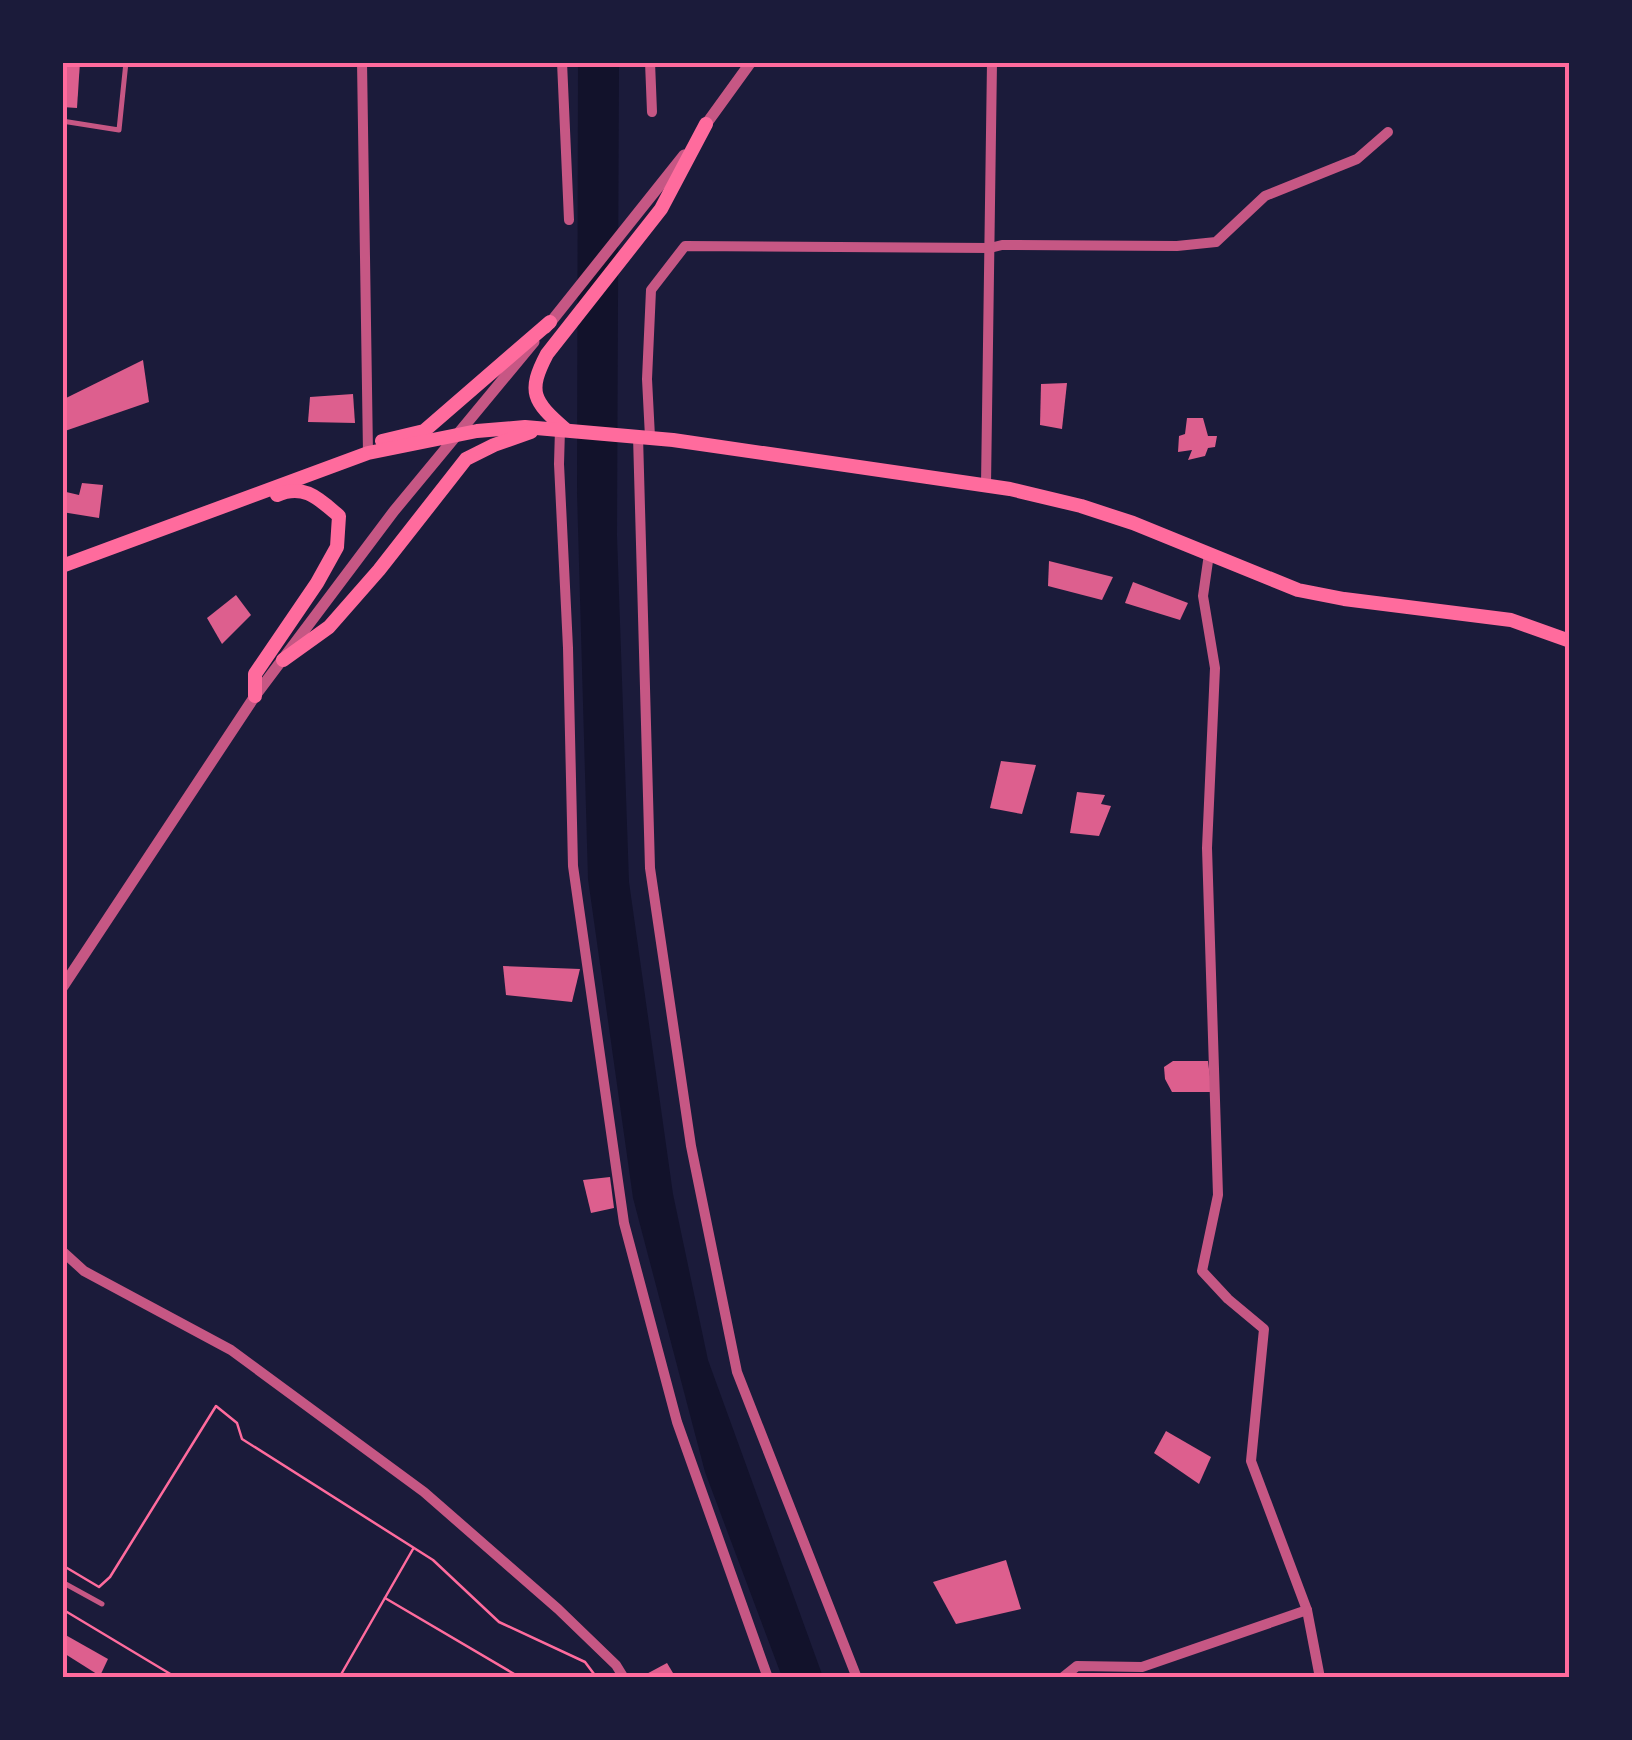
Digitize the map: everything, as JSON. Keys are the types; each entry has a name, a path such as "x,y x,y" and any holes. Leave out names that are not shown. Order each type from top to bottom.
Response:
{"main road":[{"path":"566,429 543,410 534,391 535,376 706,124"},
{"path":"62,566 172,528 368,448 424,431 550,322"},
{"path":"368,448 525,427 566,429 986,485 1082,506 1133,523 1298,590 1511,620 1570,641"},
{"path":"283,660 328,627 379,570 466,459 542,428"},
{"path":"172,528 254,506 286,491 303,490 316,496 338,516 337,546 317,583 255,674 255,696"}],"street":[{"path":"362,62 368,448"},
{"path":"562,62 569,220"},
{"path":"650,62 652,112"},
{"path":"706,124 751,62"},
{"path":"986,485 992,62"},
{"path":"858,1678 738,1372 691,1146 650,868 644,437 652,290 685,246 990,248 1002,244 1177,246 1216,242 1265,196 1357,159 1388,132"},
{"path":"62,988 255,696 394,511 550,322 655,203"},
{"path":"566,429 559,464 573,866 624,1223 677,1422 768,1678"},
{"path":"1209,554 1203,596 1215,668 1207,848 1218,1195 1202,1271 1228,1300 1264,1329 1251,1461 1307,1610 1320,1678"},
{"path":"62,1251 84,1271 231,1350 424,1492 558,1610 616,1665 624,1678"},
{"path":"1062,1678 1077,1666 1142,1667 1307,1610"}],"lane":[{"path":"62,121 120,130 126,62"},
{"path":"62,1582 102,1604"}],"path":[{"path":"62,1564 99,1587 110,1577 216,1406 237,1424 242,1439 433,1560 498,1622 585,1662 596,1678"},
{"path":"339,1678 414,1547"},
{"path":"385,1598 521,1678"},
{"path":"62,1608 177,1678"}],"shaded area":[{"path":"578,63 619,63 617,536 629,882 673,1194 708,1360 823,1677 782,1677 705,1472 633,1198 588,879 577,493"}],"building":[{"path":"62,62 80,62 77,108 62,107"},
{"path":"143,360 149,402 62,432 62,400"},
{"path":"1067,383 1062,429 1040,425 1041,384"},
{"path":"353,394 355,423 308,422 310,397"},
{"path":"1187,418 1203,418 1208,436 1217,436 1215,447 1208,448 1205,456 1188,460 1192,450 1178,452 1179,436 1185,434"},
{"path":"82,483 103,485 99,518 62,512 62,491 79,495"},
{"path":"1049,561 1113,577 1102,600 1048,586"},
{"path":"1133,582 1188,603 1180,620 1125,603"},
{"path":"236,595 251,615 222,644 207,618"},
{"path":"1001,761 1036,765 1022,814 990,808"},
{"path":"1077,792 1105,795 1101,804 1111,806 1099,836 1070,833"},
{"path":"503,966 580,969 572,1002 506,995"},
{"path":"1173,1061 1208,1061 1212,1092 1172,1092 1164,1067"},
{"path":"610,1177 614,1208 591,1213 583,1180"},
{"path":"1166,1431 1211,1457 1199,1484 1154,1453"},
{"path":"1006,1560 1021,1609 956,1624 933,1582"},
{"path":"62,1633 108,1659 100,1676 62,1652"},
{"path":"667,1663 676,1678 639,1678"}]}
